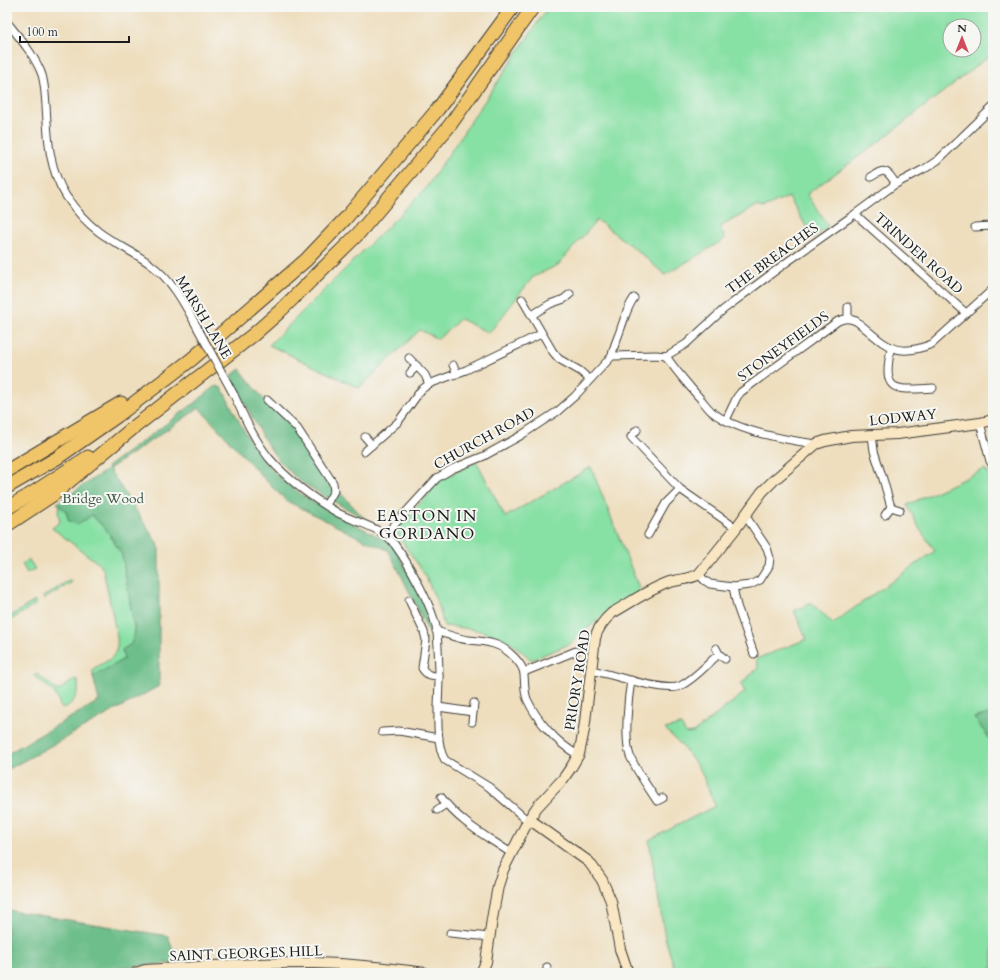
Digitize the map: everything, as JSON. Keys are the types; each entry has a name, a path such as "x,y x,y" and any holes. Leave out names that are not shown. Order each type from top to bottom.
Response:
{"highway":[{"path":"7,487 57,458 117,416 192,359 306,260 345,219 438,109 513,7"},
{"path":"7,525 54,494 133,428 253,335 278,313 358,234 450,125 534,7"},
{"path":"7,471 70,435 192,359"},
{"path":"7,508 133,428"}],"street":[{"name":"MARSH LANE","path":"7,22 24,44 42,74 50,156 57,179 67,196 98,232 151,264 167,279 180,296 234,395 248,426 270,458 293,482 326,505 338,513 385,535"},
{"name":"THE BREACHES","path":"666,356 686,344 723,310 760,281 896,184 938,160 993,106"},
{"path":"871,177 881,170 885,171 889,173 896,184"},
{"name":"TRINDER ROAD","path":"855,214 966,313"},
{"path":"975,227 992,227"},
{"path":"933,388 908,389 895,387 891,384 889,378 888,361 891,348 914,350 932,344 993,289"},
{"path":"532,315 550,304 564,299 570,294"},
{"path":"634,298 625,315 612,356 666,356 687,386 712,411 726,420 748,430 816,444"},
{"path":"522,299 553,352 559,359 574,366 589,379"},
{"name":"STONEYFIELDS","path":"848,307 848,318"},
{"name":"STONEYFIELDS","path":"726,420 741,392 838,321 848,318 856,321 891,348"},
{"path":"364,452 398,422 421,390 429,384 457,374 542,334"},
{"name":"CHURCH ROAD","path":"385,535 437,478 452,469 484,456 520,436 558,412 612,356"},
{"path":"409,358 425,375 429,384"},
{"path":"452,365 457,374"},
{"path":"410,373 417,366"},
{"path":"267,400 297,428 333,483 334,491 326,505"},
{"name":"LODWAY","path":"816,444 836,438 897,434 993,420"},
{"path":"980,423 988,455 993,466"},
{"path":"623,438 631,437 637,430"},
{"path":"872,435 874,451 884,479 891,507"},
{"path":"365,437 372,445"},
{"path":"631,437 680,489 736,528"},
{"path":"746,515 767,548 770,558 770,566 760,580 750,585 733,587 710,584 699,574 746,515 762,492 773,480 816,444"},
{"path":"648,530 666,503 680,489"},
{"path":"891,507 900,510"},
{"path":"885,515 891,507"},
{"path":"385,535 395,544 410,570 428,605 436,631 439,676 439,738 442,756 445,760 489,787 528,820 589,862 602,880 611,901 620,949 628,973"},
{"name":"PRIORY ROAD","path":"528,820 537,807 572,766 578,755 584,730 597,630 601,624 612,613 662,585 673,581 693,578 699,574"},
{"path":"733,587 737,606 754,654"},
{"path":"409,604 424,632 426,640 422,668 425,674 439,676"},
{"path":"436,631 460,638 480,640 499,646 514,657 524,672 524,688 526,697 531,707 542,723 555,737 578,755"},
{"path":"524,672 576,651"},
{"path":"592,670 631,680 674,688 686,682 720,654"},
{"path":"631,680 629,692 628,748 631,757 656,801"},
{"path":"472,722 474,703"},
{"path":"438,707 473,712"},
{"path":"382,732 399,731 439,738"},
{"path":"441,797 446,804 470,826 511,853"},
{"path":"438,810 446,804"},
{"path":"481,973 486,962 498,886 503,870 528,820"},
{"path":"454,931 489,937"},
{"name":"SAINT GEORGES HILL","path":"136,973 145,970 286,963 316,963 425,973"}],"green space":[{"path":"548,7 993,7 993,53 880,141 807,194 828,226 813,238 789,197 764,208 757,206 720,227 725,239 665,275 639,252 597,220 558,265 533,277 489,333 460,319 438,339 420,330 359,388 269,345 426,188"},
{"path":"240,369 265,401 296,429 331,483 365,519 297,479 276,457 264,439 231,378 231,376"},
{"name":"Bridge Wood","path":"216,386 222,388 244,431 265,462 284,482 327,510 387,541 394,547 426,605 434,630 431,632 428,631 388,550 364,540 287,501 272,487 199,408 109,469 159,546 159,686 7,770 7,754 99,701 93,676 124,659 122,650 131,644 135,632 122,555 108,532 92,515 78,525 69,521 66,511 57,503 108,469 107,467"},
{"path":"477,462 505,517 591,467 641,593 602,616 570,644 531,660 511,644 491,634 469,629 444,626 439,607 425,575 395,531 442,479"},
{"path":"985,469 993,480 993,713 974,718 993,743 993,973 676,973 665,938 649,840 715,806 701,771 682,746 665,729 681,725 686,734 693,733 745,692 741,684 758,668 756,659 807,639 794,611 811,603 833,623 935,551 919,528 907,505"},
{"path":"60,506 66,511 69,521 92,515 108,532 122,555 135,632 131,644 122,650 124,659 93,676 93,669 109,660 115,653 117,636 103,569 99,564 52,528 60,522 58,512"},
{"path":"29,560 35,569 27,573 22,564"},
{"path":"70,580 72,582 44,599 43,597"},
{"path":"35,601 37,604 7,622 7,618"},
{"path":"36,673 58,691 75,679 77,680 78,689 75,698 68,705 60,708 54,692 34,676"},
{"path":"993,713 993,743 974,718"},
{"path":"7,910 168,936 177,963 109,968 68,973 30,973 7,971"}],"district":[{"name":"EASTON IN GORDANO","path":"427,524"}]}
